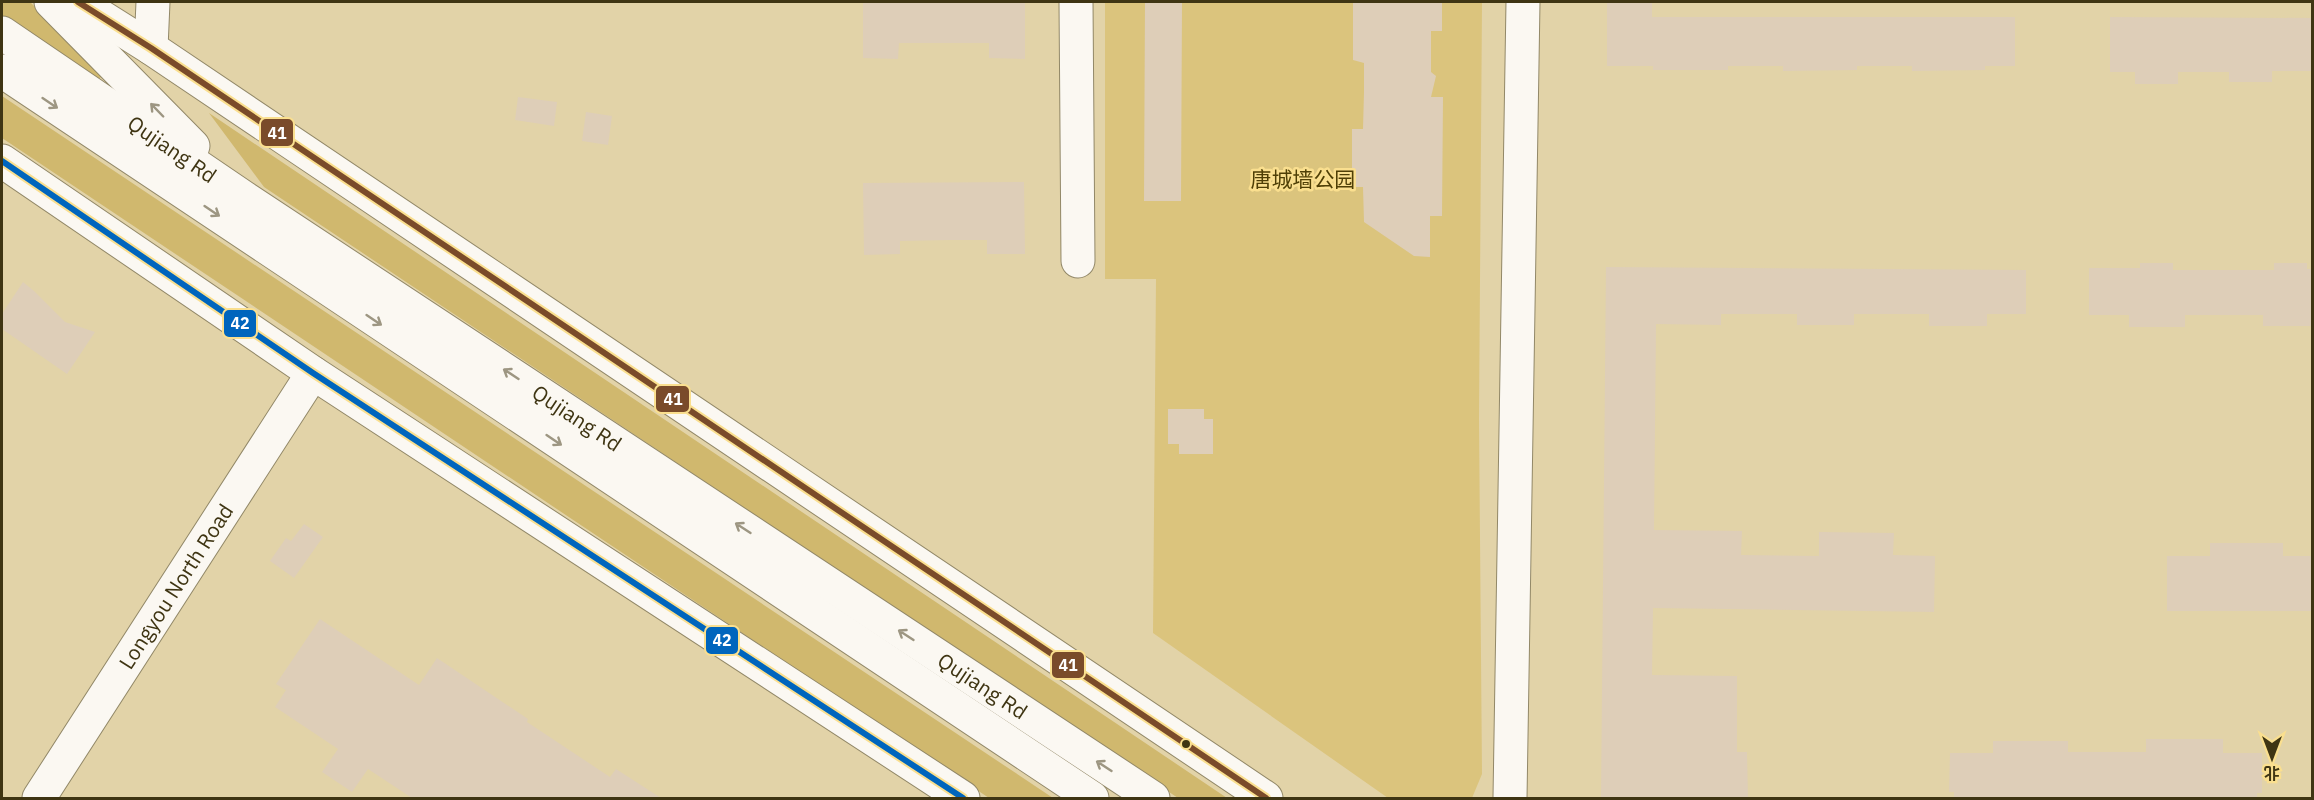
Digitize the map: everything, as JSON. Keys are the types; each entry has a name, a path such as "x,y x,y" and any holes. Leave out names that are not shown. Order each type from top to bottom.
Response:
{"main road":[{"path":"51,2 243,197"},
{"path":"78,2 151,48 1266,798"},
{"path":"151,48 153,2"},
{"path":"1076,2 1078,261"},
{"path":"1510,798 1523,2"},
{"name":"Qujiang Rd","path":"2,33 243,197 1153,798"},
{"name":"Qujiang Rd","path":"2,70 1092,798"},
{"path":"2,161 313,373 963,798"},
{"name":"Longyou North Road","path":"39,798 313,373"}],"green space":[{"name":"唐城墙公园","path":"1105,2 1482,2 1479,419 1482,774 1472,798 1388,798 1153,633 1156,279 1105,279"}],"shaded area":[{"path":"2,2 30,2 104,74 98,80 2,16"},
{"path":"2,96 1053,798 989,798 2,138"},
{"path":"209,113 1227,798 1178,798 264,187"}],"building":[{"path":"863,2 1025,2 1025,59 989,58 989,43 899,43 898,59 863,58"},
{"path":"1145,2 1182,2 1181,201 1144,201"},
{"path":"1353,2 1442,2 1442,31 1431,31 1431,72 1436,76 1431,97 1443,97 1442,216 1430,216 1430,257 1414,256 1364,222 1363,187 1352,187 1352,129 1363,129 1364,92 1364,63 1353,60"},
{"path":"1607,2 1652,2 1652,17 2015,17 2015,66 1985,66 1985,70 1912,71 1912,66 1857,66 1857,70 1783,71 1783,66 1728,66 1728,70 1653,70 1653,66 1607,66"},
{"path":"2110,17 2313,18 2313,71 2272,71 2272,82 2229,82 2229,72 2178,72 2178,84 2135,84 2135,72 2110,72"},
{"path":"518,97 557,102 554,126 515,120"},
{"path":"586,112 612,116 608,145 582,141"},
{"path":"1024,182 1025,254 987,254 987,240 950,240 900,241 900,254 864,255 863,183"},
{"path":"2140,263 2173,263 2173,270 2274,270 2274,263 2307,263 2307,269 2313,269 2313,326 2263,326 2263,315 2185,315 2185,327 2129,327 2129,315 2089,315 2089,268 2140,268"},
{"path":"1606,267 2026,270 2026,314 1987,314 1987,326 1929,326 1929,314 1854,314 1854,325 1797,325 1797,314 1721,314 1721,325 1656,324 1654,530 1742,531 1741,555 1819,556 1819,532 1894,533 1893,555 1935,556 1934,612 1653,608 1652,675 1737,676 1737,752 1747,752 1748,798 1601,798"},
{"path":"23,282 65,322 95,332 67,374 2,329 2,314"},
{"path":"1168,409 1204,409 1204,419 1213,419 1213,454 1179,454 1179,444 1168,444"},
{"path":"304,524 323,537 294,578 270,561 286,538 291,541"},
{"path":"2210,543 2283,543 2283,556 2313,556 2313,611 2167,611 2167,556 2210,556"},
{"path":"320,619 419,685 437,658 610,777 616,769 661,798 412,798 368,769 352,792 322,772 338,749 275,707 286,690 276,684"},
{"path":"2146,739 2223,739 2223,753 2262,753 2262,793 2257,793 2257,798 1954,798 1954,792 1949,792 1950,753 1993,753 1993,741 2068,741 2068,752 2146,752"}],"transit line":[{"name":"41","path":"78,2 151,48 1266,798"},
{"name":"42","path":"2,161 313,373 963,798"}]}
